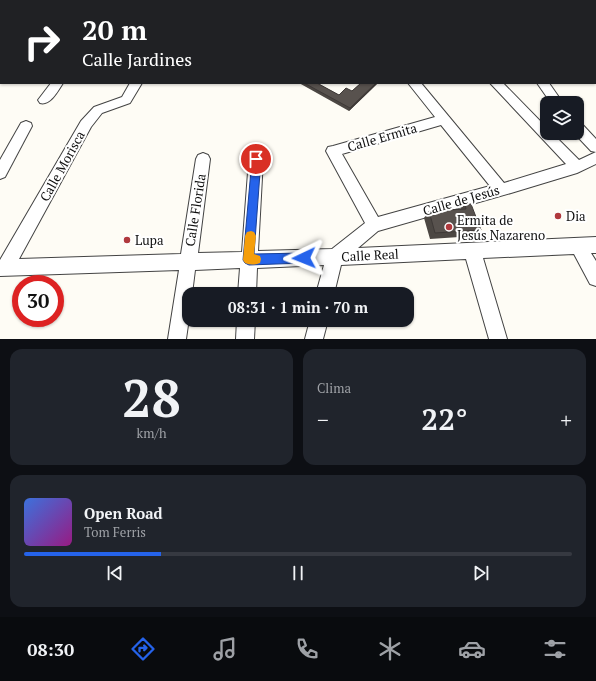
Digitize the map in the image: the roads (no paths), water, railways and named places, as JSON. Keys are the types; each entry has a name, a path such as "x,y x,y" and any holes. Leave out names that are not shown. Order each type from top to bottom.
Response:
{"street":[{"path":"44,100 56,84"},
{"name":"Calle Morisca","path":"3,268 86,124 98,110 126,100 135,84"},
{"path":"415,84 501,189"},
{"path":"497,84 577,167"},
{"path":"544,84 552,96"},
{"name":"Calle Ermita","path":"374,225 333,151 444,119"},
{"path":"0,173 26,126"},
{"path":"584,135 596,147"},
{"name":"Calle de Jesús","path":"335,257 374,225 577,167 596,158"},
{"name":"Calle Florida","path":"177,339 187,261 203,159"},
{"path":"247,287 256,159"},
{"name":"Calle Real","path":"3,268 335,257 596,244"},
{"path":"578,245 596,278"},
{"path":"472,250 498,339"},
{"path":"327,287 335,257"},
{"path":"244,339 245,327"},
{"path":"314,339 317,327"}],"place":[{"name":"Dia","path":"558,216"},
{"name":"Ermita de Jesús Nazareno","path":"449,227"},
{"name":"Lupa","path":"127,240"}]}
